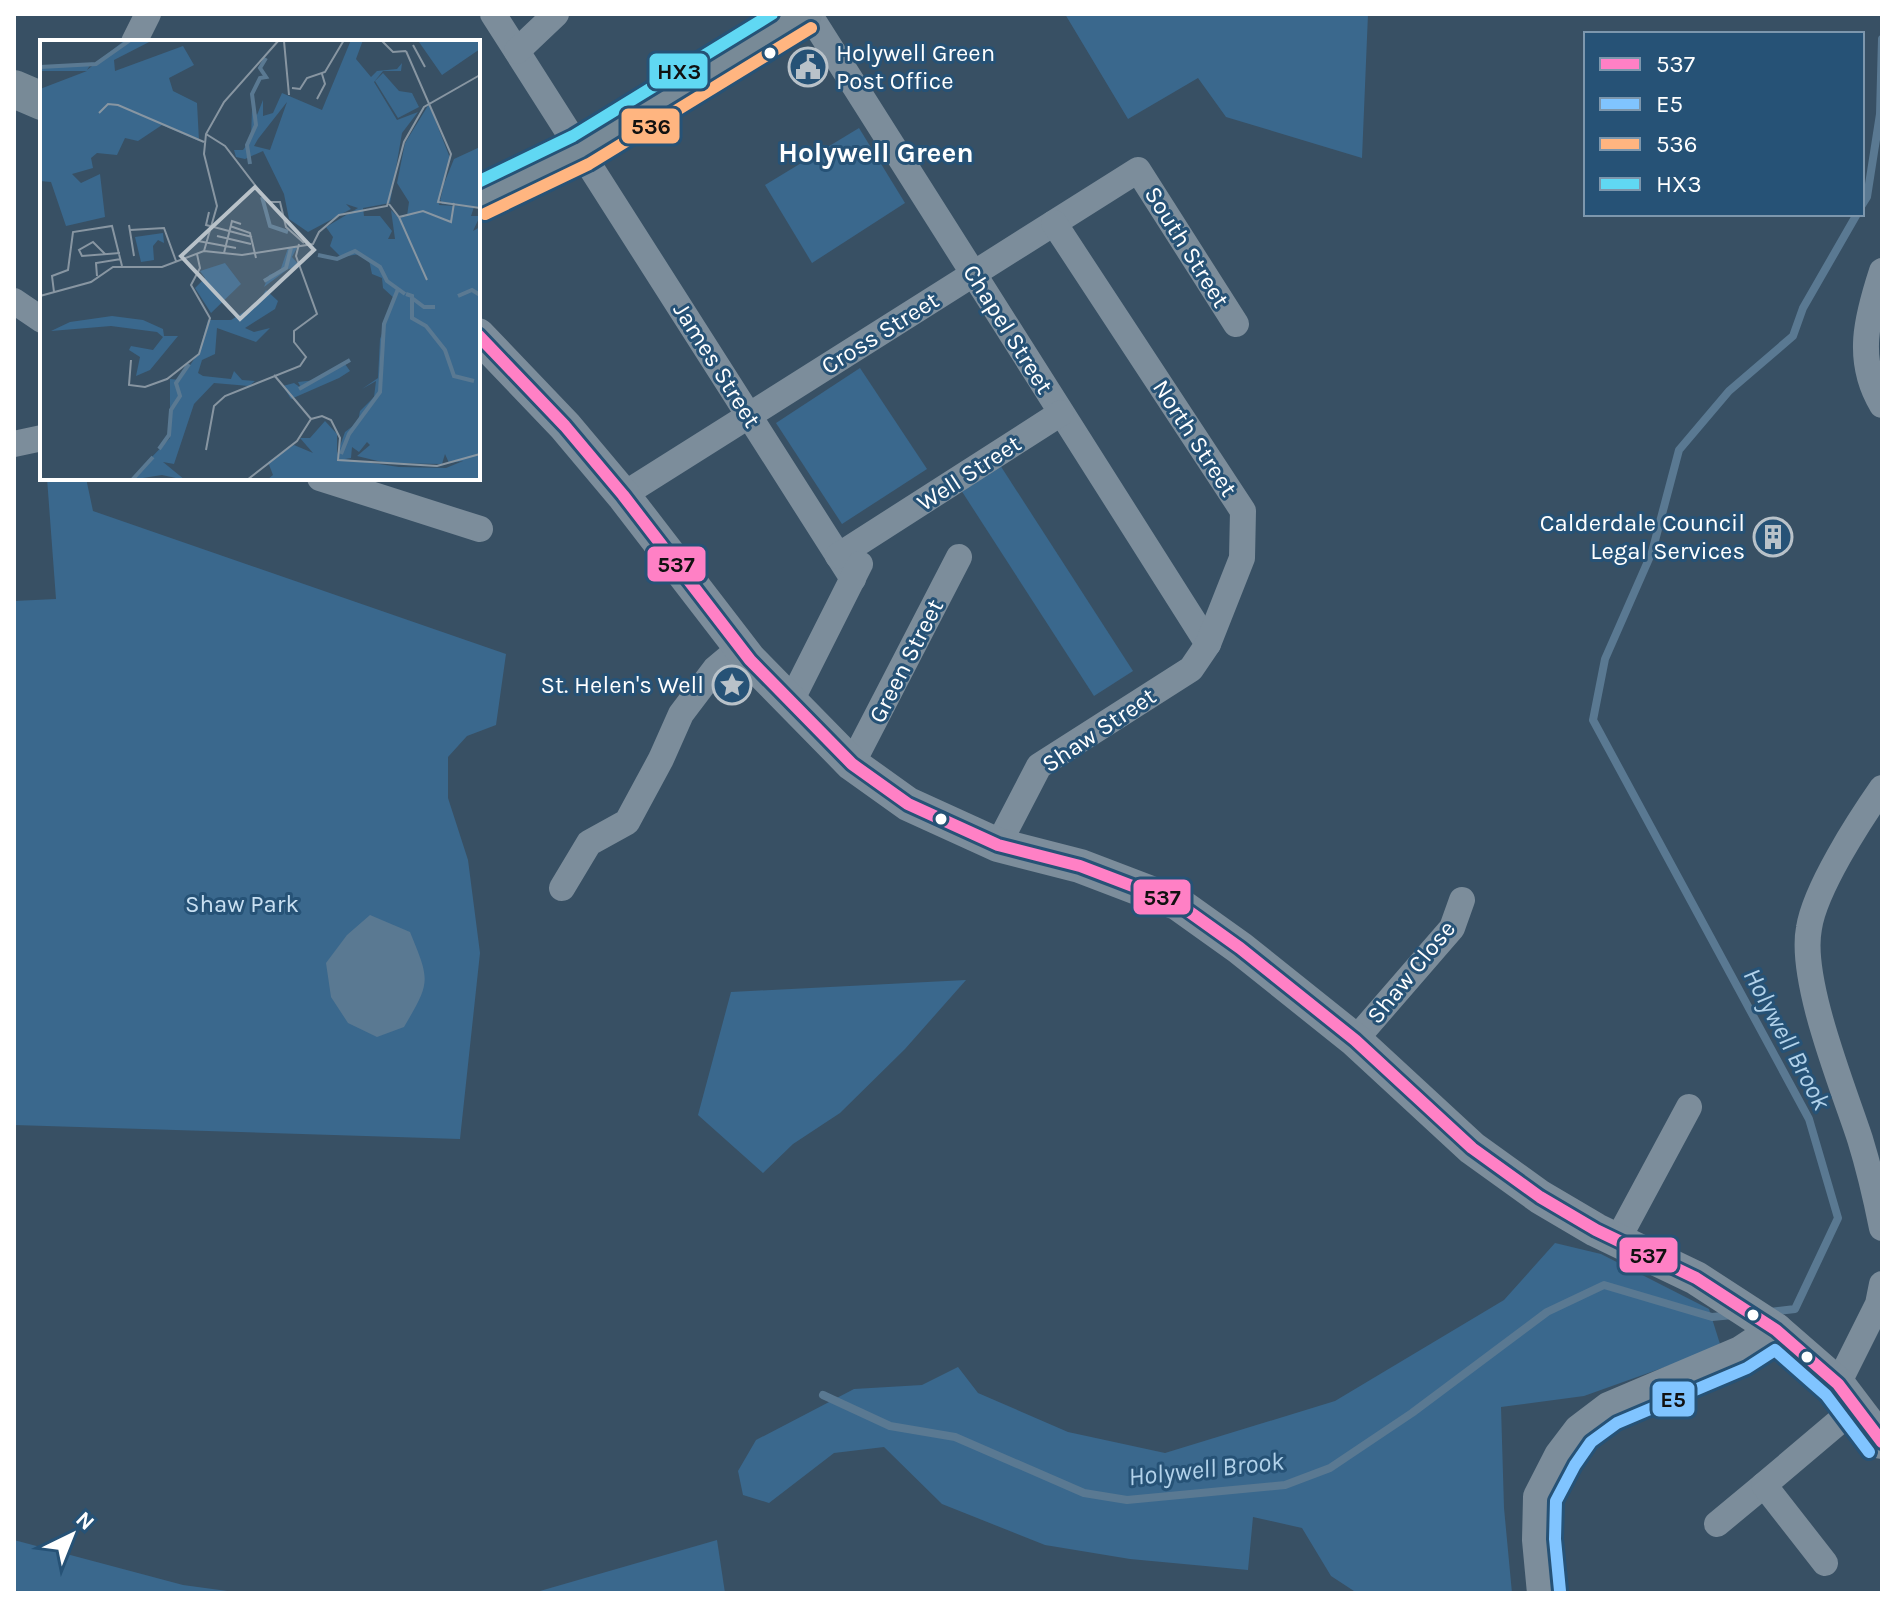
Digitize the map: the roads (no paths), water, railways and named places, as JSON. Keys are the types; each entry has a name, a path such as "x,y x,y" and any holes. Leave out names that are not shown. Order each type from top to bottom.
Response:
{"main road":[{"path":"480,199 581,150 806,14"},
{"path":"14,89 40,100"}],"street":[{"path":"135,40 148,14"},
{"name":"James Street","path":"493,14 853,579"},
{"path":"517,51 556,14"},
{"name":"Chapel Street","path":"806,14 1208,644"},
{"name":"Cross Street","path":"623,495 1138,170"},
{"name":"South Street","path":"1138,170 1236,324"},
{"name":"North Street","path":"1054,223 1243,511 1242,558 1208,644 1191,669"},
{"path":"1882,271 1868,313 1866,368 1882,405"},
{"path":"14,301 40,319"},
{"path":"480,337 565,426 623,495 740,648 852,764 908,804 998,845 1080,866 1177,903 1240,948 1355,1040 1472,1148 1540,1197 1596,1230 1696,1278 1774,1328 1847,1396 1882,1442"},
{"name":"Well Street","path":"838,556 1061,413"},
{"path":"14,444 40,438"},
{"path":"326,480 480,529"},
{"path":"791,701 876,532"},
{"name":"Green Street","path":"852,764 959,557"},
{"path":"562,888 589,843 627,822 681,714 715,669 740,648"},
{"name":"Shaw Street","path":"998,845 1039,766 1191,669"},
{"path":"1882,788 1819,895 1808,929 1808,959 1836,1067 1861,1142 1882,1228"},
{"name":"Shaw Close","path":"1355,1040 1452,928 1462,900"},
{"path":"1618,1239 1689,1107"},
{"path":"1717,1524 1764,1485 1847,1396 1882,1284"},
{"path":"1544,1593 1539,1540 1540,1497 1561,1456 1580,1431 1609,1409 1741,1353 1774,1328"},
{"path":"1764,1485 1825,1563"}],"waterway":[{"name":"Holywell Brook","path":"1864,202 1880,114 1882,39"},
{"name":"Holywell Brook","path":"1770,1312 1795,1309 1838,1218 1809,1119 1593,720 1605,659 1652,552 1679,450 1729,391 1793,336 1803,308 1856,216"},
{"name":"Holywell Brook","path":"823,1395 890,1426 955,1437 1084,1493 1127,1500 1285,1485 1330,1468 1412,1413 1547,1312 1604,1285 1712,1317 1733,1315"}],"place":[{"name":"Holywell Green Post Office","path":"808,67"},
{"name":"Calderdale Council Legal Services","path":"1773,537"},
{"name":"St. Helen's Well","path":"732,685"}],"district":[{"name":"Holywell Green","path":"876,152"}],"park label":[{"name":"Shaw Park","path":"242,904"}]}
